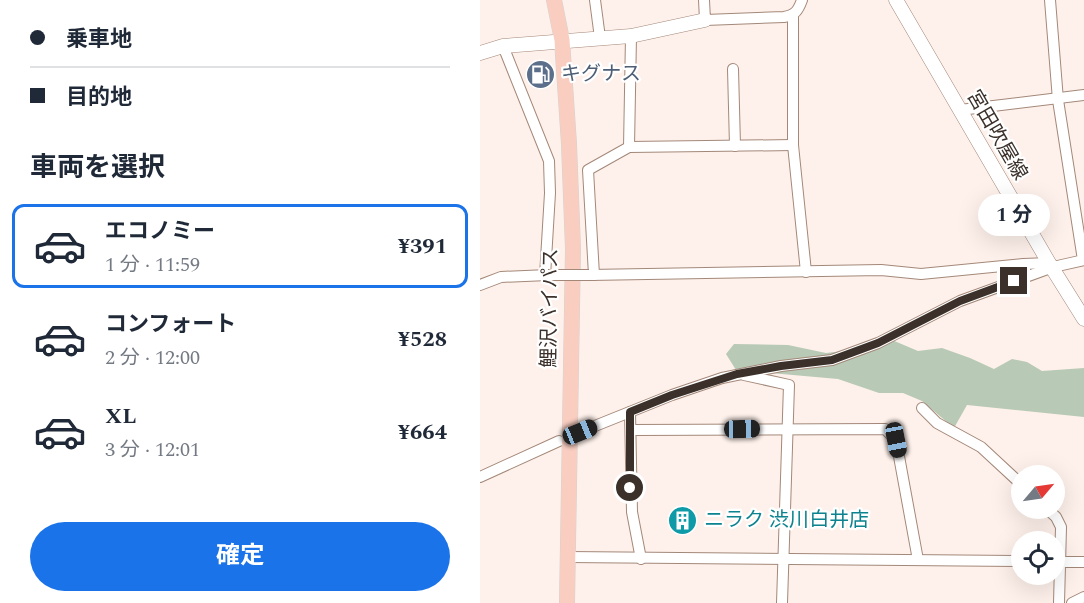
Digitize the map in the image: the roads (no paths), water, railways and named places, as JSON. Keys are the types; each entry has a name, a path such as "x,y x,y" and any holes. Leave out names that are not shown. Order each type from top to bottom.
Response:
{"main road":[{"name":"宮田吹屋線","path":"896,0 1084,319"},
{"name":"鯉沢バイパス","path":"556,5 562,40 573,249 567,603"},
{"path":"480,53 503,46 631,36 705,20"}],"street":[{"path":"595,0 600,38"},
{"path":"704,0 705,20 784,17 793,15 802,0"},
{"path":"480,285 501,277 592,274 881,270 921,274 1023,264 1051,265 1084,260 1058,100 1050,0"},
{"path":"793,15 793,145 806,272"},
{"path":"629,147 631,36"},
{"path":"503,46 549,161 550,202 546,276"},
{"path":"733,69 735,146"},
{"path":"960,110 1084,96"},
{"path":"592,274 588,170 629,147 793,145"},
{"path":"580,432 672,395 737,374 832,360 878,343 960,301 1051,265"},
{"path":"737,374 789,385 782,603"},
{"path":"922,408 937,423 981,447 1011,475"},
{"path":"630,412 632,512 641,559"},
{"path":"632,430 885,429 896,440 918,560"},
{"path":"480,477 559,441"},
{"path":"567,557 1011,561"},
{"path":"1065,562 1084,562"},
{"path":"1058,585 1059,603"},
{"path":"1072,603 1084,597"}],"place":[{"name":"キグナス","path":"540,74"},
{"name":"ニラク 渋川白井店","path":"683,520"}]}
